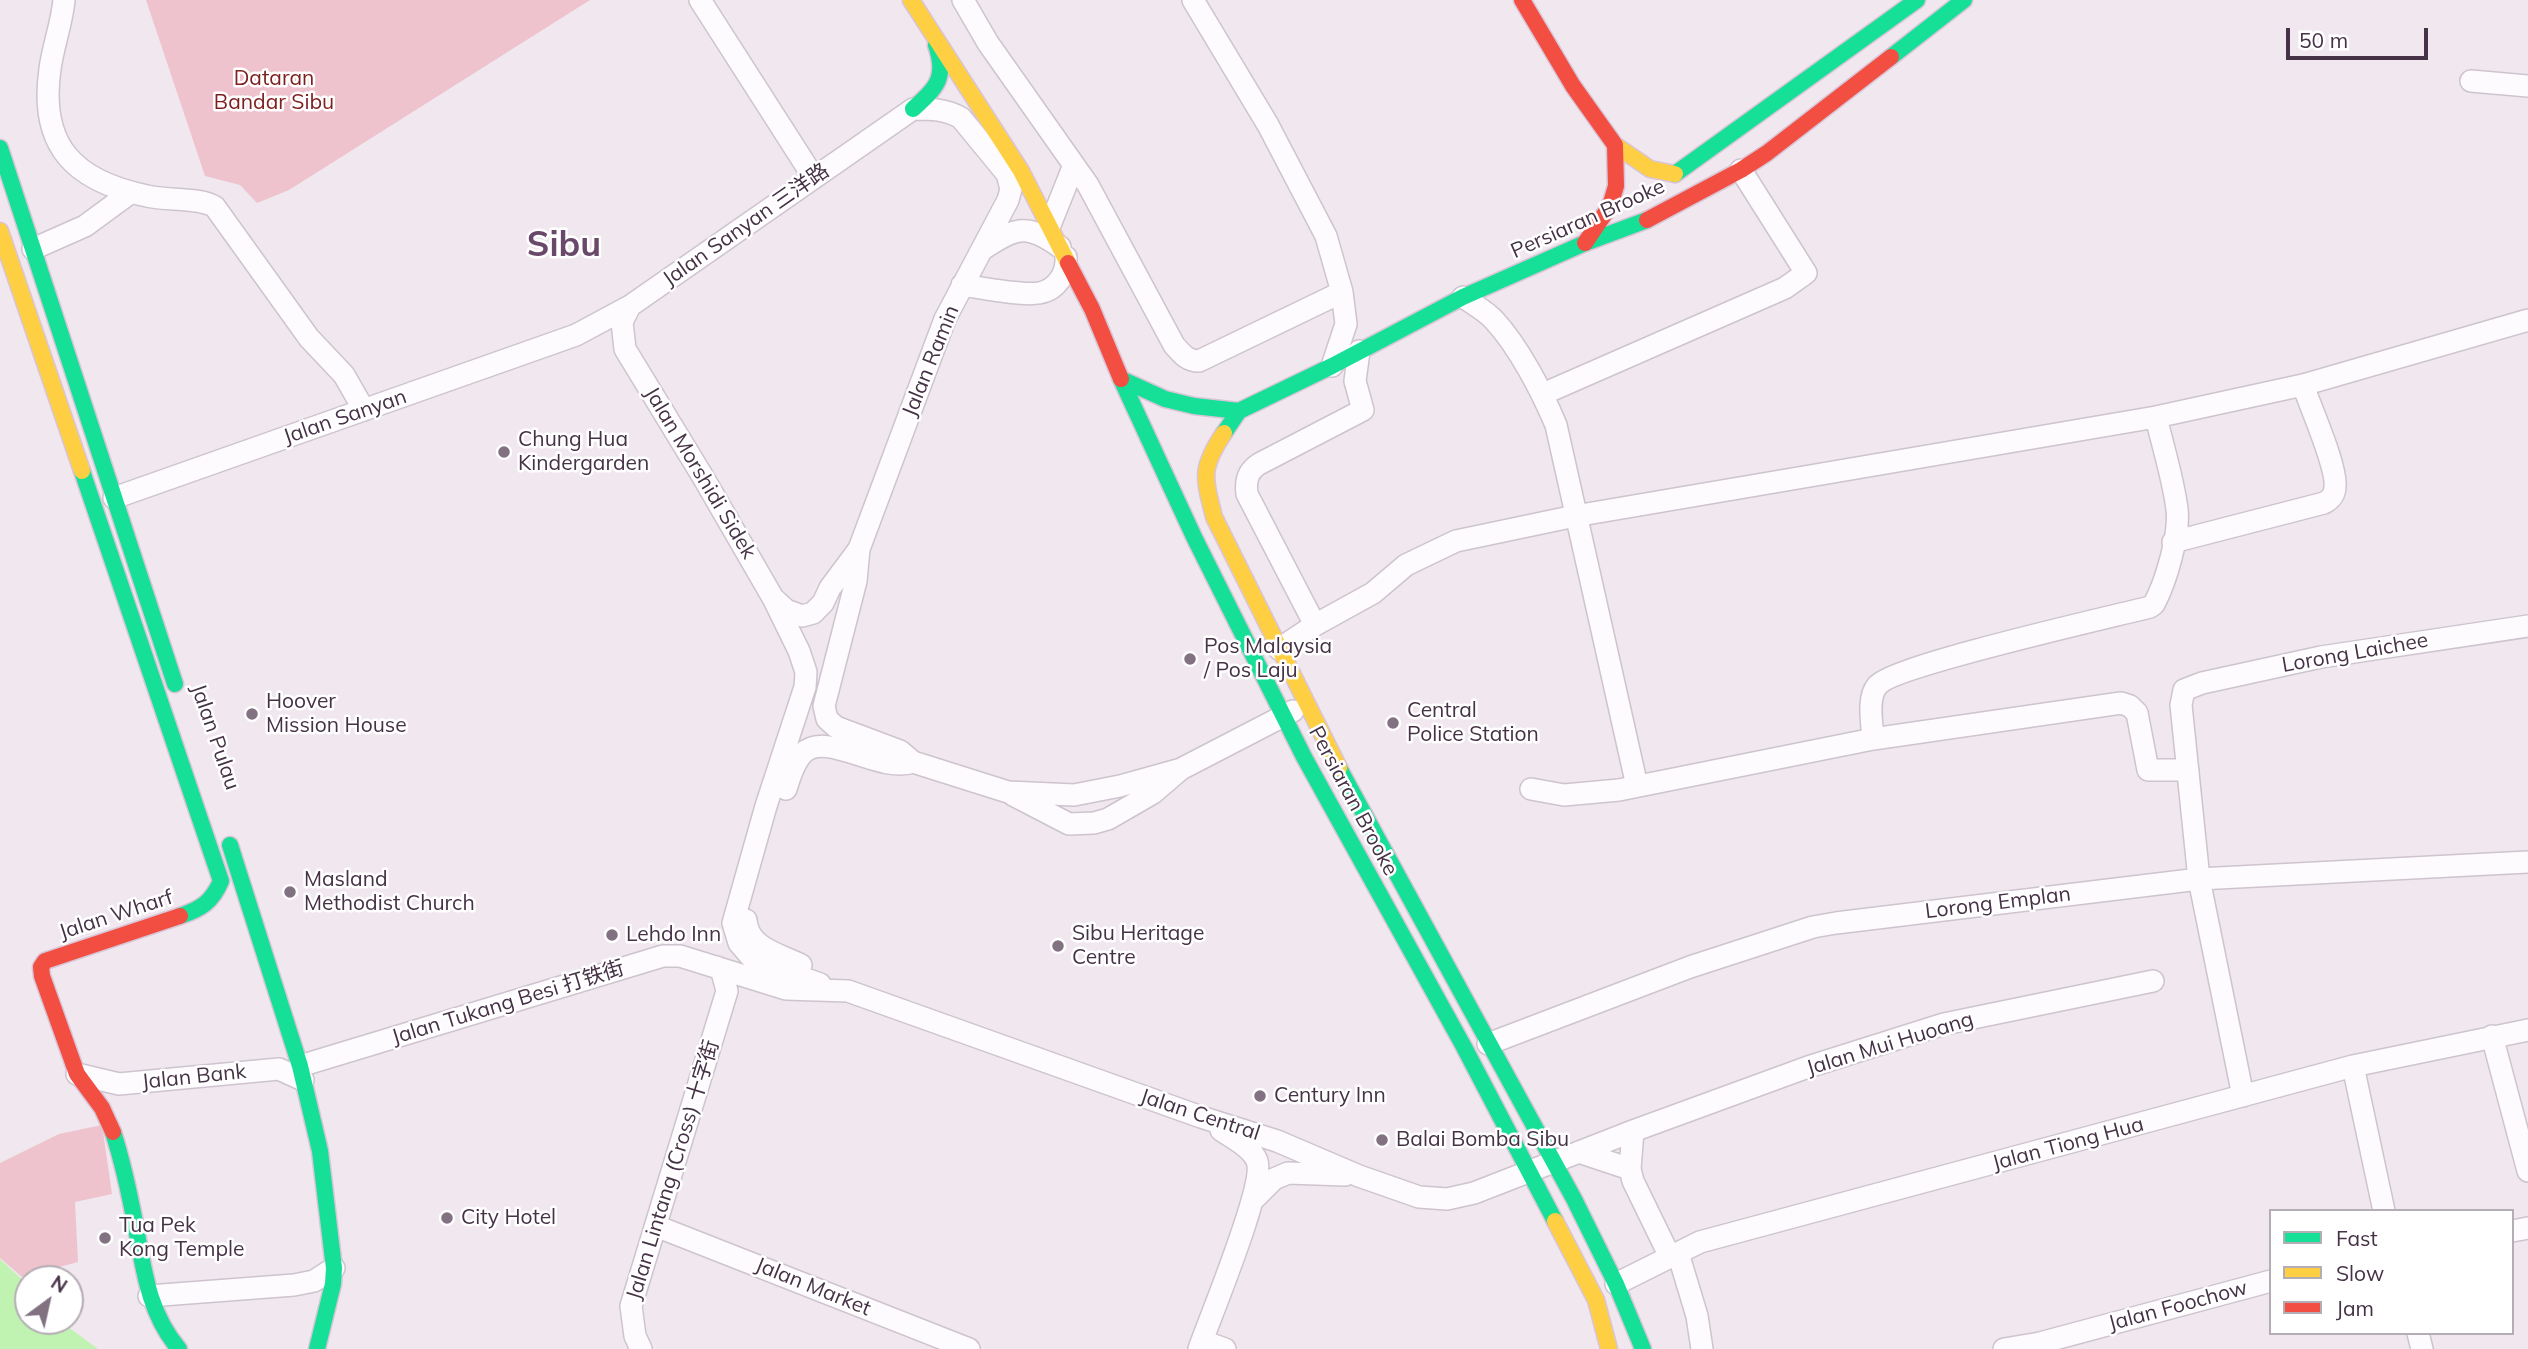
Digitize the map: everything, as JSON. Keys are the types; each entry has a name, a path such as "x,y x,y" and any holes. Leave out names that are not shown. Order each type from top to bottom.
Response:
{"main road":[{"path":"911,0 930,30 942,61 943,73 935,87 913,109"},
{"path":"1522,0 1573,86 1615,145 1616,186 1610,206 1585,243"},
{"name":"Persiaran Brooke","path":"1615,145 1650,169 1666,175 1675,174 1916,0"},
{"name":"Persiaran Brooke","path":"1643,1349 1616,1284 1574,1199 1566,1156 1488,1044 1306,704 1214,517 1206,489 1206,464 1238,411 1332,366 1463,297 1585,243 1635,226 1741,170 1767,153 1964,0"},
{"name":"Persiaran Brooke","path":"930,30 1021,171 1050,225 1092,309 1121,379 1194,537 1304,757 1464,1047 1596,1300 1609,1349"},
{"name":"Jalan Pulau","path":"0,148 180,700"},
{"name":"Jalan Pulau","path":"0,231 216,863"},
{"path":"1121,379 1166,399 1194,406 1238,411"},
{"path":"225,832 302,1073 320,1151 334,1268 333,1284 317,1349"},
{"name":"Jalan Wharf","path":"77,1074 41,967 45,961 201,909 220,887 216,863"},
{"name":"Jalan Wharf","path":"201,909 229,916 258,937"},
{"path":"77,1074 102,1108 114,1133 149,1296 166,1334 179,1349"}],"street":[{"path":"64,0 50,67 47,97 54,138 61,150 86,174 130,193 161,200 207,202 215,207 310,338 344,375 364,410"},
{"path":"700,0 814,178"},
{"path":"963,0 988,43 1074,164 1174,345 1185,358 1199,361 1342,292"},
{"path":"1193,0 1268,125 1326,236 1342,292 1346,324 1332,366"},
{"path":"2470,81 2528,86"},
{"name":"Jalan Sanyan 三洋路","path":"576,335 630,306 913,109"},
{"name":"Jalan Ramin","path":"773,598 786,610 803,616 813,613 859,549 945,319 1008,200 1011,189 1007,174 961,118 936,109 913,109"},
{"path":"1050,225 1074,164"},
{"path":"1543,394 1785,288 1806,273 1741,170"},
{"path":"33,249 85,226 130,193"},
{"path":"962,285 1037,294 1056,284 1065,274 1064,253 1042,234 1023,230 1007,233 979,252"},
{"path":"1463,297 1493,319 1507,338 1543,394 1556,425 1637,786"},
{"path":"625,349 622,323 630,306"},
{"path":"1279,649 1315,625 1373,593 1406,565 1456,541 1575,516 2156,417 2303,385 2528,320"},
{"path":"576,335 604,339 625,349"},
{"name":"Jalan Sanyan","path":"114,498 576,335"},
{"name":"Jalan Morshidi Sidek","path":"625,349 704,477 773,598 806,672 805,687 766,806 733,922 739,943 751,957 840,990"},
{"path":"1315,625 1247,494 1246,486 1248,474 1259,464 1363,410 1355,380 1359,351"},
{"path":"2173,542 2324,503 2333,496 2335,486 2331,464 2303,385"},
{"path":"1872,738 1872,696 1877,685 1887,678 1926,664 2150,607 2156,600 2177,527 2177,509 2156,417"},
{"path":"859,549 856,581 824,706 827,719 836,727 900,751 913,762 1008,792 1069,824 1094,823 1132,807 1181,769 1306,704"},
{"name":"Lorong Laichee","path":"2188,770 2181,705 2183,691 2202,683 2321,657 2528,626"},
{"path":"1531,789 1564,795 1637,786 1872,738 2121,703 2130,706 2137,713 2148,770 2188,770 2199,879 2243,1096"},
{"path":"840,990 832,979 754,942 747,931 746,918 774,823 794,765 803,753 813,747 833,746 888,764 903,766 913,762"},
{"path":"1008,792 1074,795 1120,786 1181,769"},
{"name":"Lorong Emplan","path":"1488,1044 1690,967 1812,927 2199,879 2528,862"},
{"name":"Jalan Tukang Besi 打铁街","path":"302,1073 663,956 680,956 786,989 840,990"},
{"path":"717,967 722,972 727,992"},
{"name":"Jalan Lintang (Cross) 十字街","path":"640,1349 635,1336 631,1306 727,992 744,976"},
{"name":"Jalan Mui Huoang","path":"1566,1156 1808,1068 1944,1024 2154,981"},
{"name":"Jalan Central","path":"840,990 1201,1118 1277,1141 1419,1198 1447,1199 1474,1193 1566,1156"},
{"name":"Jalan Bank","path":"269,1069 284,1049 288,1027"},
{"name":"Jalan Tiong Hua","path":"1616,1284 1700,1242 2353,1066 2528,1030"},
{"path":"2492,1036 2528,1171"},
{"path":"2353,1066 2384,1209"},
{"name":"Jalan Bank","path":"77,1074 119,1084 269,1069 302,1073"},
{"name":"Jalan Bank","path":"102,1108 119,1084"},
{"path":"1201,1118 1243,1145 1257,1159 1259,1170 1255,1198 1200,1345 1225,1349"},
{"path":"1633,1131 1630,1169 1639,1194 1674,1255 1697,1316 1702,1349"},
{"path":"1566,1156 1630,1169"},
{"path":"1255,1198 1274,1179 1287,1173 1359,1176"},
{"name":"Jalan Market","path":"656,1226 969,1349"},
{"path":"149,1296 294,1285 314,1281 334,1268"},
{"name":"Jalan Foochow","path":"2004,1349 2040,1343 2269,1282"}],"green space":[{"name":"Dataran Bandar Sibu","path":"146,0 590,0 289,190 257,203 240,185 205,176"},
{"path":"102,1125 112,1194 75,1202 78,1262 67,1265 14,1265 14,1270 0,1258 0,1163 59,1134"}],"shaded area":[{"path":"0,1259 14,1272 14,1335 79,1335 98,1349 0,1349"}],"traffic: fast":[{"path":"1675,174 1917,0"},
{"path":"1891,57 1964,0"},
{"path":"913,109 938,81 940,66 936,45"},
{"path":"0,148 175,684"},
{"path":"1224,433 1239,411 1463,297 1585,243 1647,220"},
{"path":"1121,379 1194,537 1304,757 1464,1047 1555,1221"},
{"path":"1121,379 1165,399 1194,406 1239,411"},
{"path":"82,471 221,881 205,904 180,916"},
{"path":"1339,768 1574,1199 1616,1284 1643,1349"},
{"path":"230,845 300,1066 320,1151 334,1268 333,1284 317,1349"},
{"path":"113,1132 126,1180 149,1292 161,1321 179,1349"}],"traffic: slow":[{"path":"911,0 1021,171 1068,263"},
{"path":"1615,145 1650,169 1675,174"},
{"path":"0,231 82,471"},
{"path":"1224,433 1211,456 1206,474 1214,517 1339,768"},
{"path":"1555,1221 1596,1300 1609,1349"}],"traffic: jam":[{"path":"1522,0 1573,86 1615,145 1616,186 1610,206 1585,243"},
{"path":"1647,220 1741,170 1767,153 1891,57"},
{"path":"1068,263 1092,309 1121,379"},
{"path":"113,1132 102,1108 77,1074 41,967 45,961 180,916"}],"place":[{"name":"Chung Hua Kindergarden","path":"504,452"},
{"name":"Pos Malaysia / Pos Laju","path":"1190,659"},
{"name":"Hoover Mission House","path":"252,714"},
{"name":"Central Police Station","path":"1393,723"},
{"name":"Masland Methodist Church","path":"290,892"},
{"name":"Lehdo Inn","path":"612,935"},
{"name":"Sibu Heritage Centre","path":"1058,946"},
{"name":"Century Inn","path":"1260,1096"},
{"name":"Balai Bomba Sibu","path":"1382,1140"},
{"name":"City Hotel","path":"447,1218"},
{"name":"Tua Pek Kong Temple","path":"105,1238"}],"district":[{"name":"Sibu","path":"564,245"}]}
